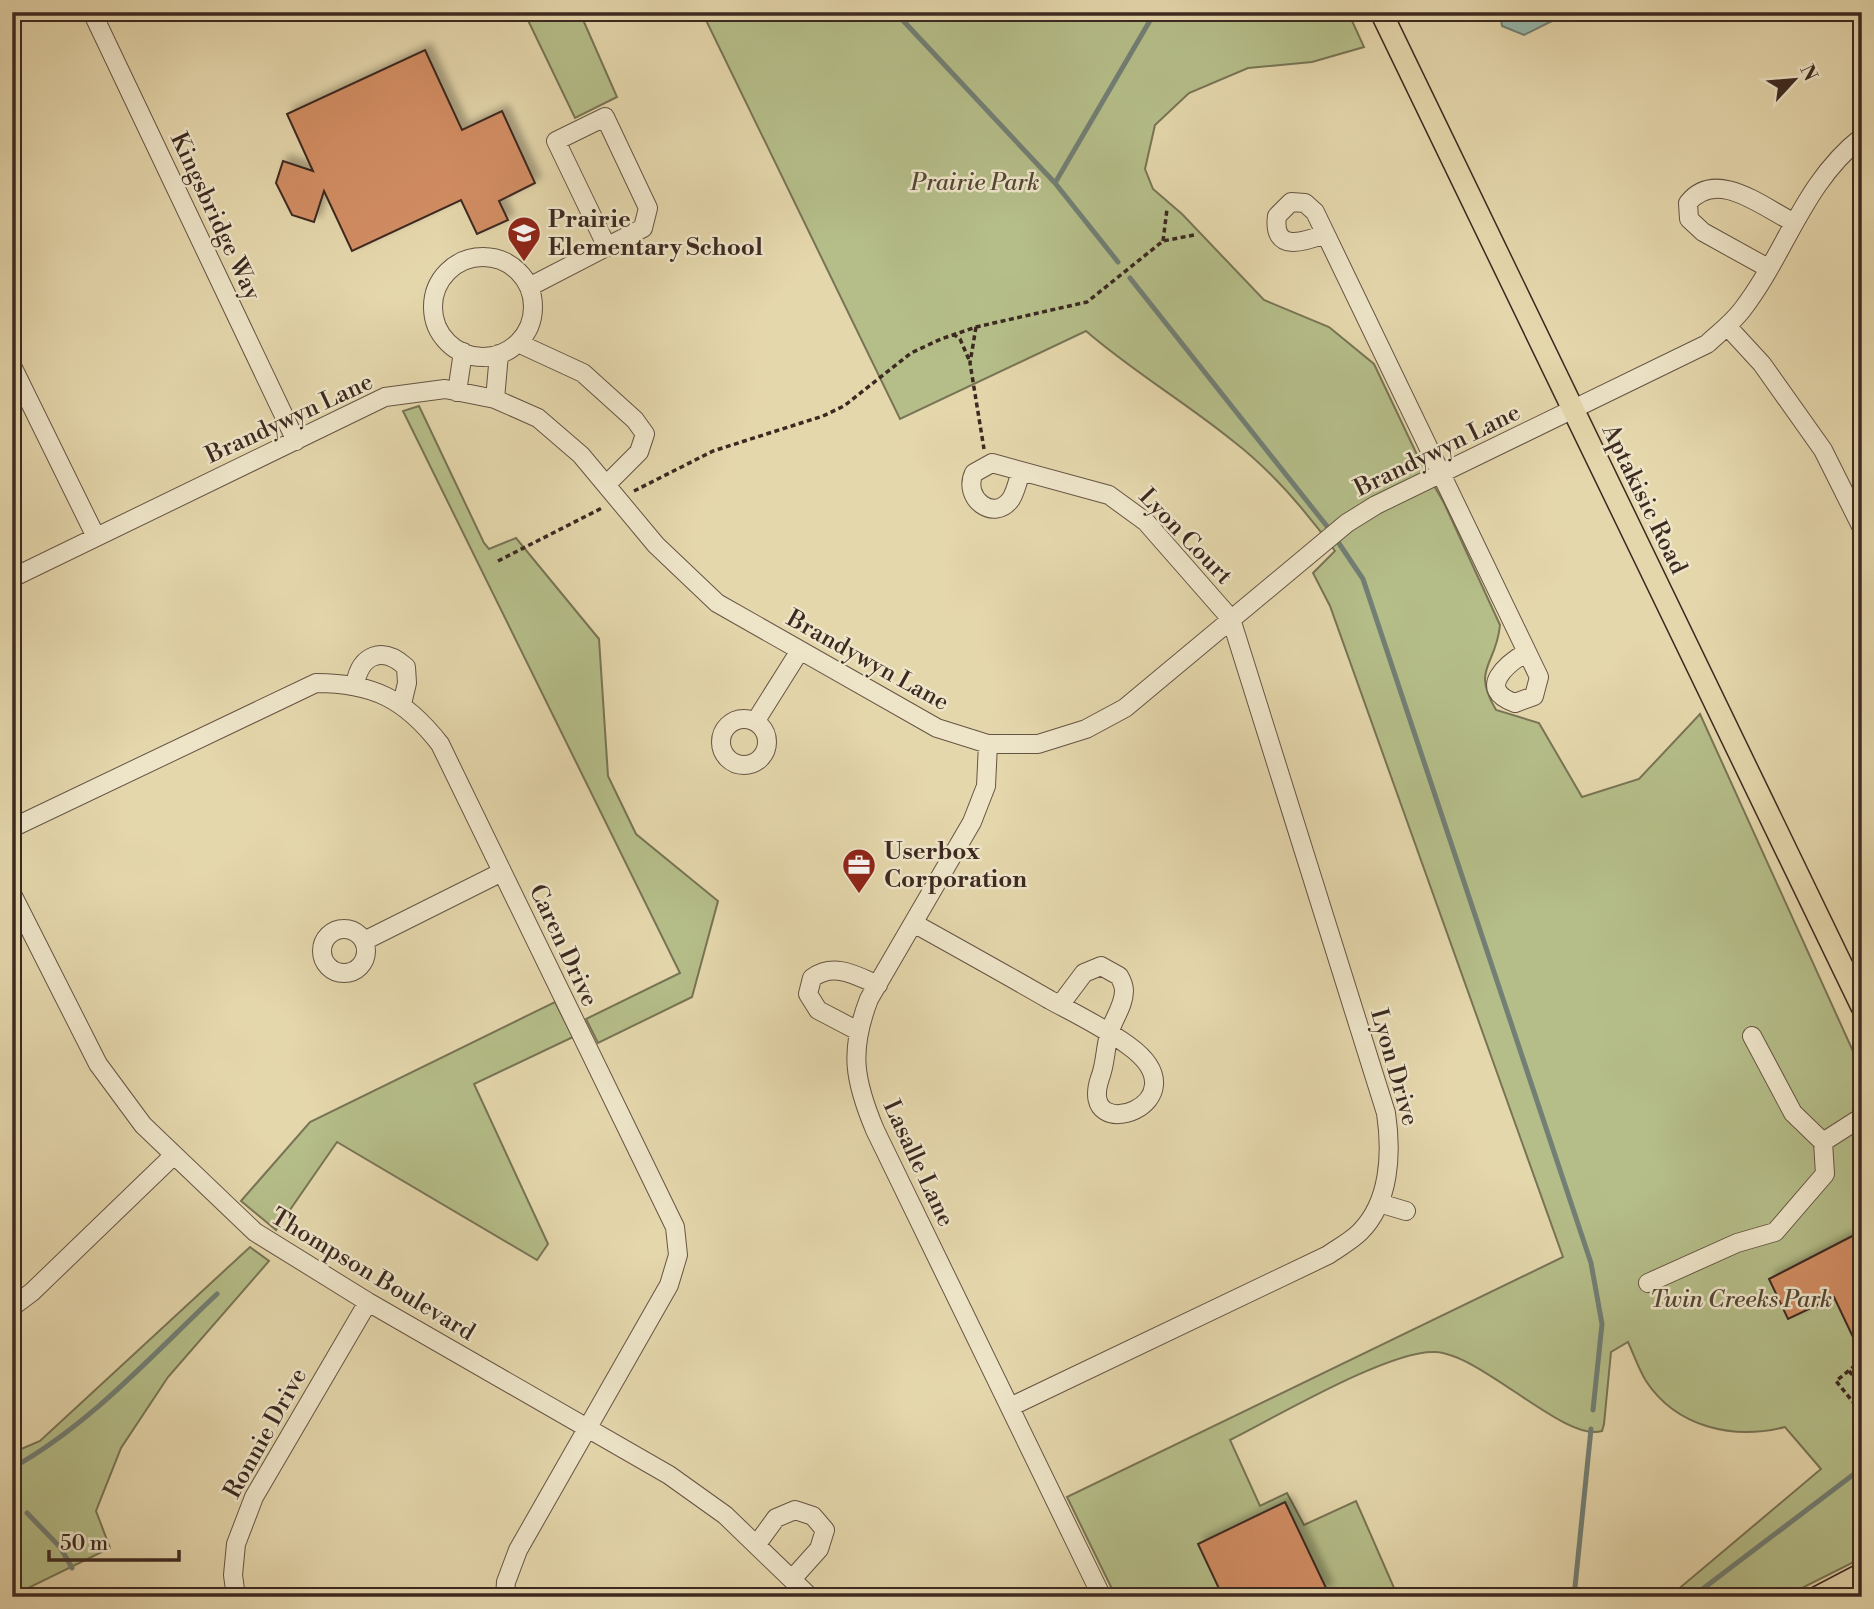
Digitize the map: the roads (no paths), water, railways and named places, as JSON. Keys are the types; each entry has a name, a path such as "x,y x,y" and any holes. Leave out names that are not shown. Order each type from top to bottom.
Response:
{"main road":[{"name":"Aptakisic Road","path":"1381,12 1862,1007"},
{"path":"1818,1597 1862,1574"}],"street":[{"name":"Kingsbridge Way","path":"92,12 296,441"},
{"path":"529,287 607,247 643,228 648,208 605,117 556,141 607,247"},
{"name":"Brandywyn Lane","path":"12,578 385,397 444,389 457,391 495,399 538,418 581,455 656,545 717,603 937,728 988,744 1038,744 1086,729 1125,708 1347,523 1376,505 1573,411 1615,386 1707,344 1727,326 1757,289 1793,222 1831,164 1862,137"},
{"path":"1768,268 1703,232 1689,219 1688,203 1697,191 1714,186 1734,191 1793,222"},
{"path":"1325,234 1527,652"},
{"path":"477,257 493,258 514,268 529,287 532,317 518,343 499,354 475,356 450,344 434,316 434,299 439,284 448,271 461,262 477,257"},
{"path":"1727,326 1762,364 1823,450 1862,528"},
{"path":"518,343 583,373 635,420 645,434 639,452 606,485"},
{"path":"457,391 463,352"},
{"path":"495,399 499,354"},
{"path":"12,366 96,537"},
{"name":"Lyon Court","path":"1021,471 1009,501 1003,506 989,508 976,501 970,487 974,473 987,464 1021,471 1109,495 1146,522 1231,620"},
{"name":"Lyon Drive","path":"1010,1407 1328,1255 1360,1232 1379,1203 1391,1144 1386,1113 1231,620"},
{"path":"755,722 799,652"},
{"path":"355,685 357,672 365,661 379,654 395,657 405,667 407,683 402,704"},
{"name":"Caren Drive","path":"12,828 316,683 355,685 402,704 420,718 440,744 575,1027 675,1227 678,1255 669,1285 518,1550 506,1582 505,1597"},
{"name":"Lasalle Lane","path":"988,744 986,786 972,822 878,985 858,1031 854,1058 860,1094 1102,1597"},
{"path":"364,941 502,872"},
{"name":"Thompson Boulevard","path":"12,894 98,1064 143,1125 255,1232 368,1302 669,1475 725,1515 810,1597"},
{"path":"915,924 1109,1034 1124,991 1119,976 1101,966 1087,971 1060,1005"},
{"path":"858,1031 818,1010 808,994 812,978 824,970 846,971 878,985"},
{"path":"1648,1283 1737,1243 1775,1232 1825,1174 1823,1142 1793,1113 1752,1036"},
{"path":"1823,1142 1862,1117"},
{"path":"12,1307 32,1292 173,1156"},
{"path":"1379,1203 1406,1210"},
{"name":"Ronnie Drive","path":"236,1597 233,1575 236,1544 254,1497 368,1302"},
{"path":"757,1544 776,1518 795,1510 813,1516 825,1530 819,1549 793,1578"}],"water":[{"path":"1511,12 1570,12 1524,35 1502,26 1501,20"}],"waterway":[{"path":"895,12 1055,183 1118,262"},
{"path":"1055,183 1155,12"},
{"path":"1130,278 1330,530"},
{"path":"1336,539 1363,579 1591,1263 1602,1324 1593,1410"},
{"path":"12,1468 41,1451 94,1410 217,1294"},
{"path":"1574,1597 1591,1429"},
{"path":"1692,1597 1862,1468"},
{"path":"27,1513 60,1547 72,1568"}],"place":[{"name":"Prairie Elementary School","path":"524,263"},
{"name":"Userbox Corporation","path":"859,895"}],"park label":[{"name":"Prairie Park","path":"975,182"},
{"name":"Twin Creeks Park","path":"1741,1299"}]}
